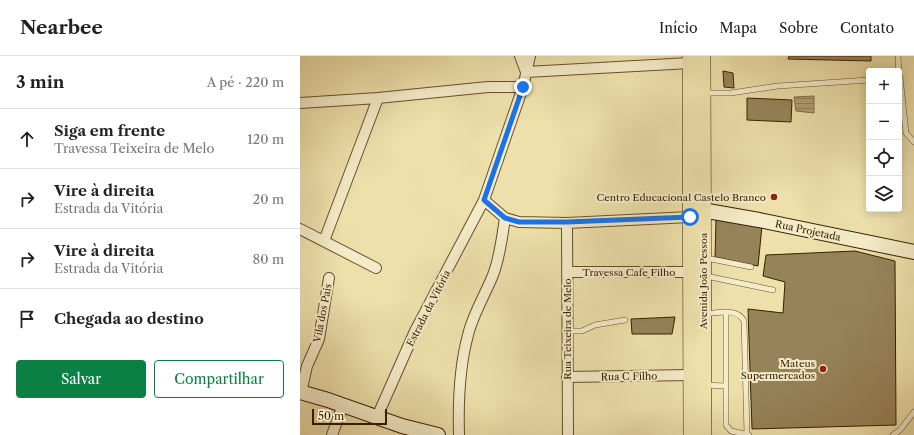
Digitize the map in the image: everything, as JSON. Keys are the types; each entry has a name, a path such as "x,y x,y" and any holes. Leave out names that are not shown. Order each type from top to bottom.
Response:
{"main road":[{"name":"Avenida João Pessoa","path":"694,58 703,94 696,214 703,257 697,274 703,314 704,435"},
{"name":"Avenida João Pessoa","path":"691,435 690,375 697,274 694,58"}],"street":[{"path":"520,56 526,72 694,58"},
{"name":"Estrada da Vitória","path":"377,417 415,331 484,200 523,87 530,56"},
{"path":"300,103 378,98 488,87 523,87"},
{"path":"324,241 378,98"},
{"path":"484,200 505,218 519,222 567,222 696,214"},
{"name":"Rua Projetada","path":"696,214 759,220 914,252"},
{"path":"459,435 459,394 464,349 468,332 493,274 500,252 505,218"},
{"name":"Rua Teixeira de Melo","path":"567,222 568,435"},
{"path":"300,229 376,268"},
{"name":"Travessa Cafe Filho","path":"567,272 697,274"},
{"name":"Vila dos Pais","path":"300,392 307,366 319,339 329,278"},
{"name":"Rua C Filho","path":"567,377 690,375"},
{"path":"300,392 377,417 401,431 438,435"},
{"path":"332,435 343,405"}],"lane":[{"path":"898,56 899,68"},
{"path":"703,94 732,93 778,86 866,80"},
{"path":"902,96 906,133 914,142"},
{"path":"703,257 751,267"},
{"path":"697,274 773,290"},
{"path":"703,314 726,312 739,314 744,321 748,435 731,431 726,425 726,312"},
{"path":"567,331 582,331 595,325 624,320"},
{"path":"703,385 725,386"},
{"path":"894,435 900,430 914,412"}],"shaded area":[{"path":"814,96 814,113 796,111 794,97"}],"building":[{"path":"789,56 871,56 871,61 788,59"},
{"path":"723,71 733,73 734,88 724,87"},
{"path":"747,98 792,100 791,122 747,120"},
{"path":"716,220 762,226 758,266 715,257"},
{"name":"Mateus Supermercados","path":"855,251 895,261 896,425 752,429 748,309 783,313 785,282 763,276 766,255"},
{"path":"675,317 672,334 632,334 631,319"}],"place":[{"name":"Centro Educacional Castelo Branco","path":"774,197"},
{"name":"Mateus Supermercados","path":"823,369"}],"route":[{"path":"523,87 484,200 505,218 519,222 567,222 690,217"}]}
